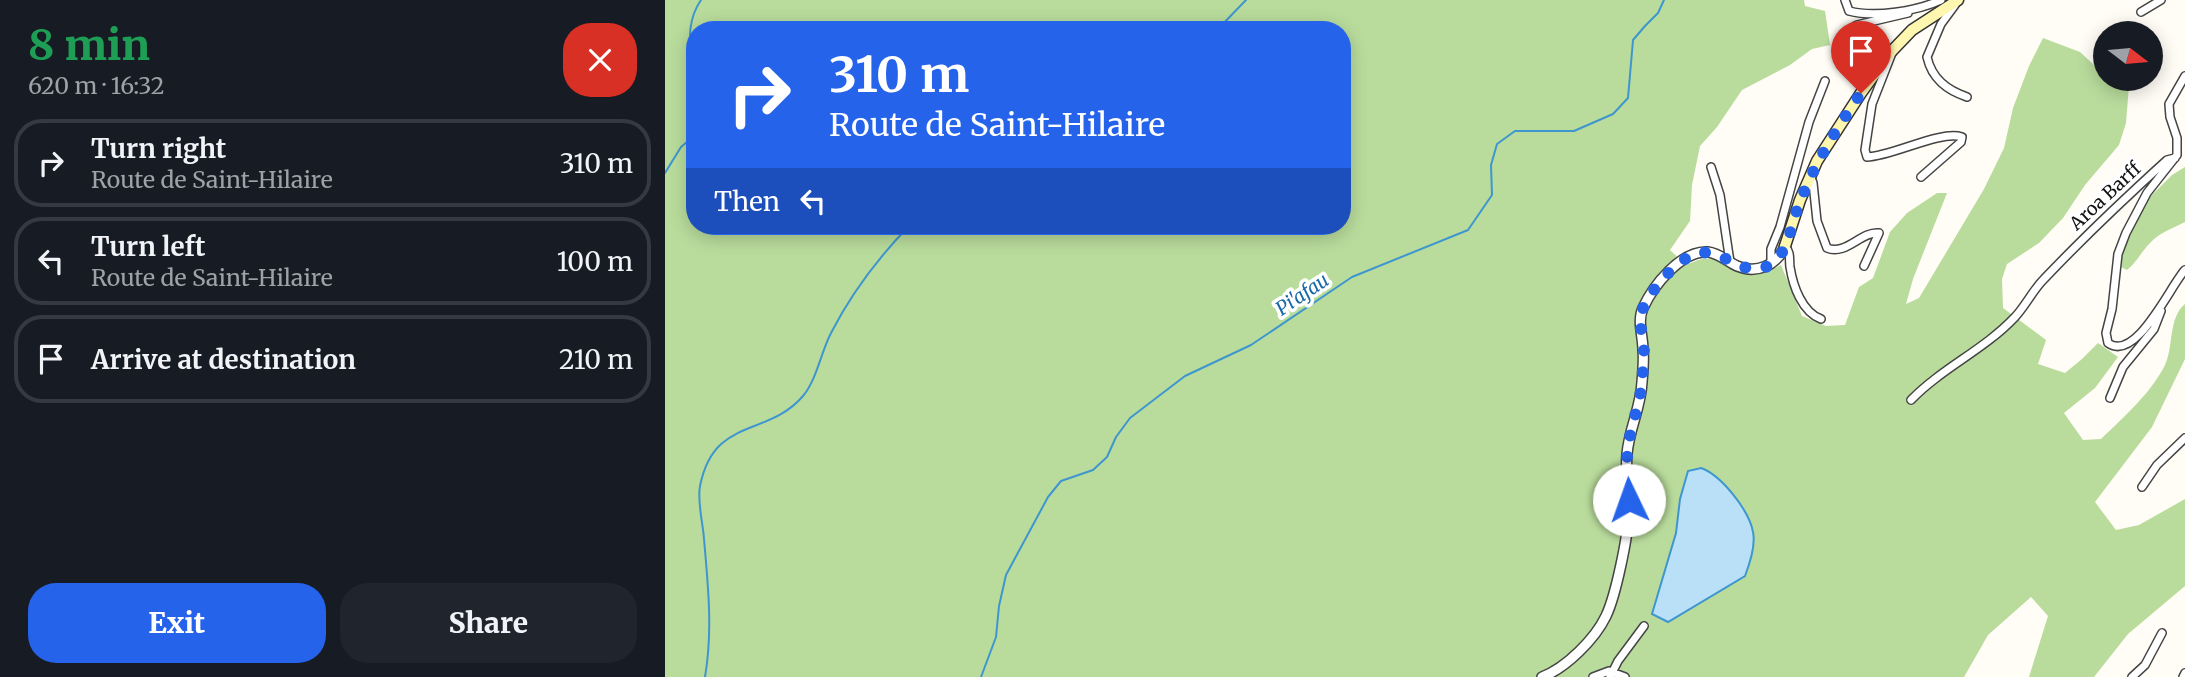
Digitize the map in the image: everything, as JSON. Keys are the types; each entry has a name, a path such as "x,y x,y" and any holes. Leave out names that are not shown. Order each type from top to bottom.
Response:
{"main road":[{"path":"1785,246 1810,175 1830,139 1892,51 1925,19 1957,1"}],"street":[{"path":"1845,0 1846,8 1853,12 1912,11"},
{"path":"1857,62 1846,43 1847,31 1857,25 1899,17 1941,0"},
{"path":"2141,12 2161,0"},
{"path":"1957,1 1941,24 1927,57 1934,74 1944,87 1967,97"},
{"path":"1892,51 1872,104 1866,154 1870,158 1933,140 1962,137 1961,142 1921,177"},
{"path":"2175,158 2177,138 2169,104 2185,76"},
{"path":"1771,264 1771,249 1780,227 1809,122 1825,81"},
{"name":"Aroa Barff","path":"1911,400 2015,317 2059,263 2141,183 2167,160 2175,158"},
{"name":"Aroa Barff","path":"2161,306 2136,338 2122,347 2112,346 2105,338 2118,254 2126,233 2147,193 2175,158"},
{"path":"1711,167 1720,195 1730,262"},
{"path":"1810,175 1817,221 1827,248 1839,250 1872,233 1879,233 1864,266"},
{"path":"1545,676 1572,657 1594,634 1606,616 1612,596 1629,517 1627,456 1641,394 1644,348 1640,315 1662,280 1694,254 1713,253 1745,269 1756,269 1771,264 1785,246 1789,251 1793,275 1805,307 1813,316 1821,319"},
{"path":"2110,398 2123,367 2154,329 2161,306 2185,270"},
{"path":"2142,486 2157,465 2185,438"},
{"path":"1611,673 1644,626"},
{"path":"2132,677 2145,665 2162,633"},
{"path":"1593,677 1611,673 1625,677"}],"green space":[{"path":"665,0 1804,0 1805,6 1825,11 1830,45 1812,49 1790,65 1742,90 1717,127 1700,146 1692,185 1690,221 1670,250 1686,265 1702,259 1713,259 1744,273 1765,272 1781,265 1802,316 1826,326 1845,325 1859,287 1873,278 1890,232 1907,213 1937,193 1947,193 1906,304 1919,298 1984,189 2004,148 2013,108 2043,38 2080,52 2093,64 2093,91 2129,91 2126,123 2119,145 2085,185 2063,218 2039,243 2007,264 2002,279 2003,308 2046,340 2038,364 2065,373 2098,343 2118,357 2095,388 2064,413 2083,440 2101,439 2152,385 2165,365 2176,317 2185,304 2185,359 2152,427 2095,502 2116,530 2139,525 2185,499 2185,586 2128,634 2094,677 2029,677 2048,616 2031,597 1988,635 1964,677 665,677"},
{"path":"2185,167 2185,222 2154,239 2127,270 2121,267 2118,257 2125,240 2150,197 2172,175"}],"water":[{"path":"1701,468 1725,486 1746,514 1753,532 1752,554 1745,576 1668,622 1652,614 1676,533 1680,499 1688,471"}],"waterway":[{"path":"692,21 701,0"},
{"path":"1226,21 1246,0"},
{"name":"Pi'afau","path":"981,677 996,637 1006,575 1048,497 1061,481 1093,470 1107,457 1116,437 1130,418 1185,376 1251,345 1352,277 1468,230 1492,195 1491,165 1497,144 1515,131 1574,131 1613,114 1628,98 1633,40 1658,13 1664,0"},
{"path":"665,173 686,143"},
{"path":"705,677 709,608 699,492 707,464 717,448 729,438 774,418 803,396 812,382 827,340 848,303 876,263 901,235"}],"route":[{"path":"1629,500 1627,456 1629,439 1640,405 1642,384 1644,348 1640,315 1651,293 1682,261 1694,254 1713,253 1745,269 1767,266 1776,260 1783,251 1800,200 1817,161 1861,93"}]}
